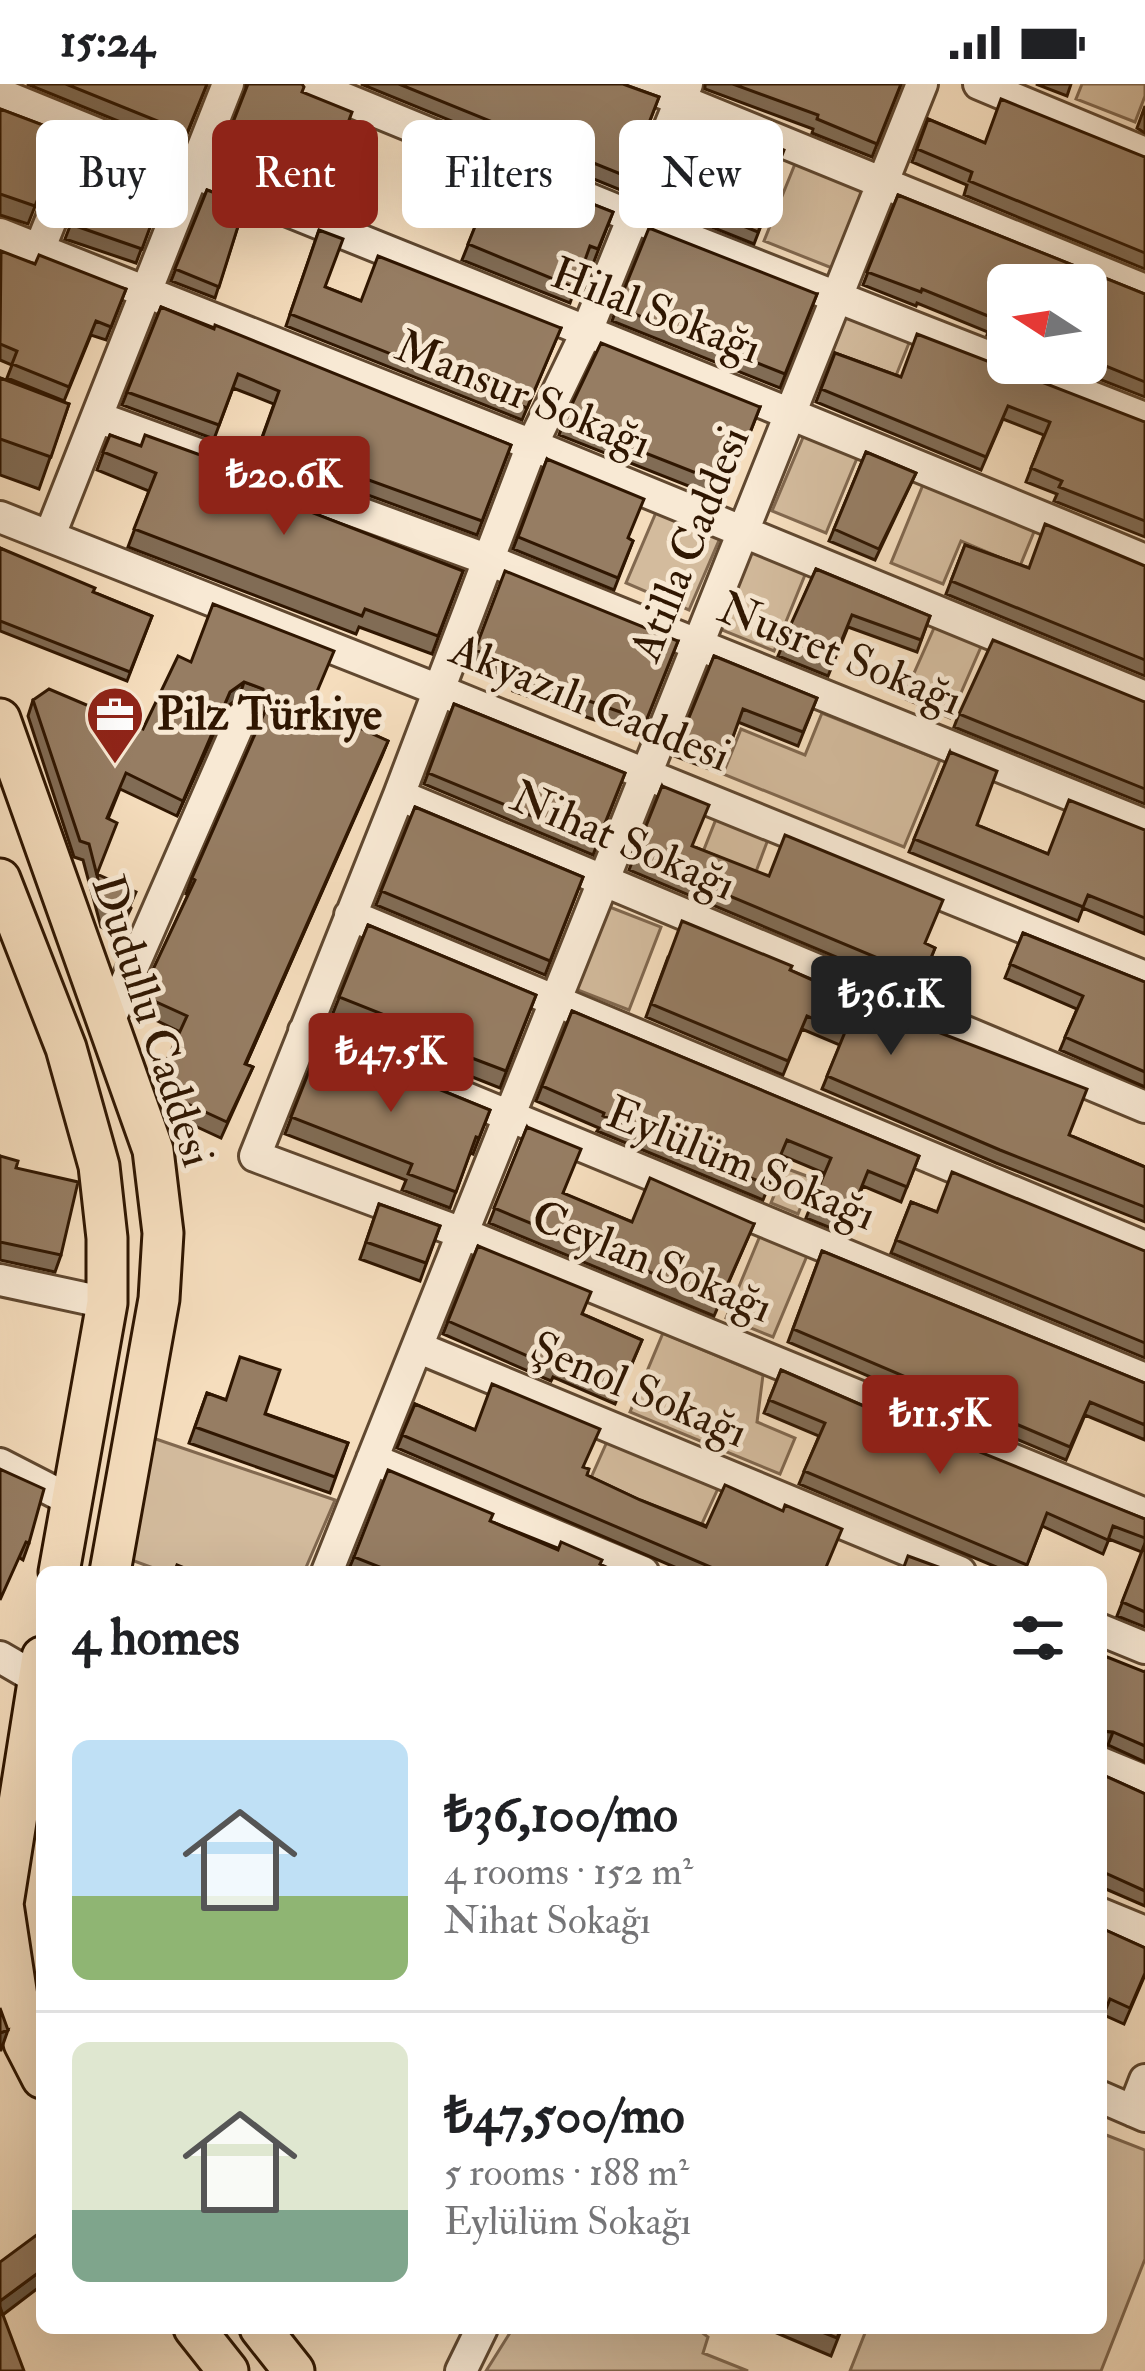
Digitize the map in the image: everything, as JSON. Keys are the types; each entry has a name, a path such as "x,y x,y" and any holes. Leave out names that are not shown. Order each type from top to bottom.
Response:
{"main road":[{"name":"Dudullu Caddesi","path":"0,719 153,1150 163,1233 159,1299 111,1566"},
{"name":"Dudullu Caddesi","path":"0,879 65,1048 99,1166 107,1238 107,1303 59,1566"},
{"path":"36,1694 3,1904 24,2043 36,2066"},
{"path":"265,2334 294,2371"}],"street":[{"path":"50,535 228,84"},
{"path":"309,84 619,212"},
{"path":"641,84 684,92 1145,290"},
{"name":"Atilla Caddesi","path":"329,1566 922,84"},
{"path":"979,84 1145,153"},
{"path":"673,120 684,92"},
{"name":"Hilal Sokağı","path":"0,94 63,120"},
{"name":"Hilal Sokağı","path":"188,171 1145,560"},
{"path":"39,250 48,228"},
{"path":"304,1031 532,445 586,333 629,228"},
{"path":"658,228 1145,418"},
{"name":"Mansur Sokağı","path":"0,234 532,445 1145,697"},
{"name":"Nusret Sokağı","path":"97,417 486,560 1145,825"},
{"name":"Akyazılı Caddesi","path":"0,517 1145,977"},
{"path":"107,1024 242,716"},
{"name":"Nihat Sokağı","path":"399,795 1145,1107"},
{"path":"350,915 1145,1247"},
{"name":"Eylülüm Sokağı","path":"304,1031 1145,1379"},
{"name":"Ceylan Sokağı","path":"304,1031 255,1156 463,1233 1145,1514"},
{"path":"0,1280 107,1303"},
{"name":"Şenol Sokağı","path":"417,1347 946,1566"},
{"path":"372,1459 629,1566"},
{"path":"0,1464 72,1501"},
{"path":"1107,1632 1145,1648"},
{"path":"0,1657 36,1667"},
{"path":"1107,1765 1145,1781"},
{"path":"1107,1916 1145,1932"},
{"path":"1107,2100 1139,2114 1145,2080"},
{"path":"461,2371 479,2334"},
{"path":"212,2352 254,2371"}],"shaded area":[{"path":"1082,84 1145,84 1135,122 1076,99"},
{"path":"692,105 728,120 686,120"},
{"path":"801,149 868,176 832,268 764,241 769,228 783,228 783,194"},
{"path":"851,303 915,328 895,378 832,353"},
{"path":"807,428 860,451 826,533 772,511"},
{"path":"927,475 1038,522 1020,566 961,541 943,584 891,563"},
{"path":"660,503 723,531 689,610 626,583"},
{"path":"752,542 809,565 774,651 717,628"},
{"path":"938,619 984,640 950,718 903,698"},
{"path":"822,713 940,760 904,847 723,774 741,729 805,755"},
{"path":"718,814 770,834 754,877 701,857"},
{"path":"602,904 661,927 629,1010 570,987"},
{"path":"785,1168 812,1178 798,1214 771,1203"},
{"path":"762,1231 809,1251 773,1337 726,1318"},
{"path":"663,1333 763,1375 757,1422 795,1438 780,1474 630,1412"},
{"path":"610,1435 720,1484 700,1528 590,1480"},
{"path":"150,1437 335,1500 307,1566 148,1566 126,1558"},
{"path":"1107,2135 1145,2150 1145,2259 1101,2371 850,2371 865,2334 1107,2334"},
{"path":"509,2334 704,2334 708,2337 703,2353 748,2371 486,2371"}],"building":[{"path":"66,84 207,84 188,131 188,120 155,120"},
{"path":"248,84 302,84 302,92 352,112 349,120 234,120"},
{"path":"399,84 623,84 659,97 650,120 619,120 619,173 595,164 595,120 488,120"},
{"path":"733,84 901,84 877,144 817,119 818,115"},
{"path":"1001,99 1145,157 1145,253 969,181 972,172 917,149 928,119 985,143"},
{"path":"0,109 36,122 36,203 0,194"},
{"path":"207,190 212,192 212,228 237,228 219,287 175,269"},
{"path":"898,195 1070,264 987,264 987,316 867,272"},
{"path":"595,205 613,212 598,249 590,246 575,288 468,244 474,228 595,228"},
{"path":"82,228 150,228 142,249"},
{"path":"649,228 817,294 785,374 617,307"},
{"path":"319,230 343,239 325,287 361,301 378,256 561,328 527,408 290,314"},
{"path":"1,251 35,264 39,255 126,289 111,327 96,321 69,387 12,364 17,351 0,344"},
{"path":"1107,279 1145,294 1145,382 1107,367"},
{"path":"161,307 511,445 482,521 261,441 279,391 238,374 219,425 127,392"},
{"path":"917,334 987,361 987,384 1047,384 1145,422 1145,521 1059,487 1062,481 1031,468 1050,422 1008,406 986,457 821,389 835,353 901,377"},
{"path":"601,343 760,407 729,486 564,421"},
{"path":"0,378 69,404 51,457 0,439"},
{"path":"110,435 141,446 145,435 272,481 267,495 463,571 438,636 365,609 362,616 134,529 156,473 103,452"},
{"path":"866,452 916,473 879,549 834,529"},
{"path":"547,459 644,499 618,578 518,537"},
{"path":"1045,524 1145,566 1145,660 951,581 965,545 1029,568"},
{"path":"0,548 152,616 130,672 0,621"},
{"path":"816,569 930,616 921,640 852,615 832,664 782,644"},
{"path":"505,571 678,641 646,721 518,676 521,668 475,650"},
{"path":"213,604 334,651 311,706 388,741 245,1064 253,1067 227,1122 175,1098 165,1064 187,1016 141,995 266,709 263,689 244,682 230,692 183,801 126,773 107,818 117,823 97,874 136,892 124,919 106,911 89,844 80,841 33,700 49,689 143,729 178,656 191,662"},
{"path":"993,640 1145,702 1145,789 959,714"},
{"path":"714,656 817,698 803,732 743,709 725,759 679,742"},
{"path":"454,704 625,773 597,843 428,773"},
{"path":"950,752 997,771 977,825 1048,854 1069,800 1145,830 1145,918 1088,895 1083,907 914,839"},
{"path":"662,786 709,805 692,846 769,876 785,835 943,900 925,943 935,948 923,977 634,856"},
{"path":"415,807 583,877 550,961 381,891"},
{"path":"682,921 792,966 790,970 857,1000 860,994 906,1013 909,1021 1087,1089 1069,1135 1145,1167 1145,1207 827,1076 845,1032 807,1016 788,1061 651,1004"},
{"path":"368,925 536,995 506,1071 448,1049 450,1041 339,997"},
{"path":"1023,933 1145,982 1145,1072 1065,1037 1083,996 1010,964"},
{"path":"572,1011 919,1156 907,1187 868,1171 849,1218 812,1203 831,1158 787,1140 768,1185 542,1086"},
{"path":"321,1041 490,1110 456,1192 408,1174 412,1164 291,1117"},
{"path":"527,1127 581,1149 563,1193 632,1222 650,1178 754,1224 720,1301 494,1208"},
{"path":"0,1156 18,1161 16,1168 78,1182 61,1255 0,1242"},
{"path":"952,1172 1145,1251 1145,1343 896,1240 911,1202 937,1212"},
{"path":"379,1204 440,1226 426,1263 366,1242"},
{"path":"478,1246 591,1292 582,1314 642,1340 620,1391 448,1321"},
{"path":"822,1251 1145,1383 1145,1425 1090,1402 1070,1447 793,1329"},
{"path":"240,1357 280,1370 265,1414 348,1443 335,1477 195,1427 207,1393 226,1400"},
{"path":"781,1370 951,1444 1145,1519 1145,1538 1113,1526 1108,1540 1047,1513 1027,1565 804,1471 825,1423 769,1400"},
{"path":"492,1384 600,1429 583,1467 589,1469 587,1475 640,1500 706,1527 725,1485 783,1511 785,1505 842,1529 827,1566 708,1566 402,1435 415,1404 475,1430"},
{"path":"0,1469 44,1489 29,1543 0,1600"},
{"path":"388,1470 493,1514 490,1521 558,1550 561,1542 602,1560 604,1566 377,1566 354,1557"},
{"path":"1145,1543 1145,1612 1122,1602"},
{"path":"908,1556 936,1566 904,1566"},
{"path":"1107,1657 1145,1672 1145,1746 1107,1732"},
{"path":"1107,1777 1145,1794 1145,1891 1107,1874"},
{"path":"1107,1931 1145,1948 1145,1973 1130,2008 1110,1999 1107,2006"},
{"path":"0,2008 8,2030 0,2033"},
{"path":"36,2235 36,2274 0,2301 0,2262"},
{"path":"0,2307 24,2371 0,2371"}],"place":[{"name":"Pilz Türkiye","path":"115,766"}]}
